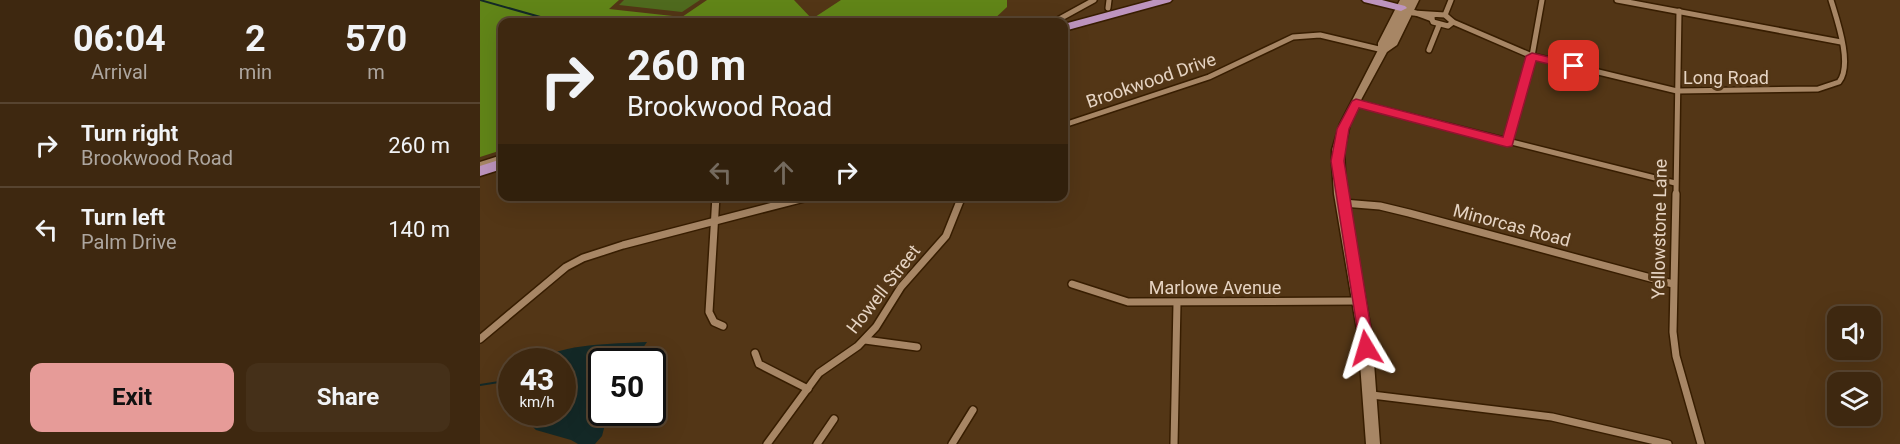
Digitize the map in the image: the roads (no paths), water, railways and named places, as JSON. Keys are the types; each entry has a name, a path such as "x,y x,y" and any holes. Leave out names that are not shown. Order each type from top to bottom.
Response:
{"main road":[{"path":"1066,18 1108,4 1137,0"},
{"path":"1070,27 1167,0"},
{"path":"1368,0 1409,6 1392,45 1383,50 1343,129 1338,149 1343,203 1360,301 1372,395 1372,444"},
{"path":"1070,27 1080,20 1104,13 1108,4"},
{"path":"480,164 498,158"},
{"path":"480,171 498,165"}],"street":[{"path":"1061,18 1094,0"},
{"path":"1445,15 1451,0"},
{"path":"1507,142 1532,56 1542,0"},
{"path":"1617,0 1841,42"},
{"name":"Long Road","path":"1453,22 1484,33 1532,56 1677,91 1818,89 1836,84 1843,78 1845,63 1831,0"},
{"path":"1409,6 1416,15 1433,17 1445,15"},
{"name":"Yellowstone Lane","path":"1679,11 1673,332 1676,356 1701,444"},
{"path":"1433,17 1439,25 1448,26 1453,22 1445,15"},
{"path":"1429,50 1439,25"},
{"name":"Brookwood Drive","path":"1068,124 1209,77 1293,37 1320,35 1383,50"},
{"path":"1356,103 1675,183"},
{"path":"716,201 709,312 714,322 723,326"},
{"path":"480,339 574,262 623,245 793,201"},
{"name":"Howell Street","path":"767,444 808,388 830,364 865,340 900,287 946,236 960,201"},
{"name":"Minorcas Road","path":"1343,203 1380,206 1409,213 1673,284"},
{"name":"Marlowe Avenue","path":"1072,284 1128,302 1360,301"},
{"path":"1174,444 1177,303"},
{"path":"865,340 917,348"},
{"path":"755,353 759,364 808,388"},
{"path":"1372,395 1552,417 1668,444"},
{"path":"952,444 973,410"},
{"path":"817,444 834,419"}],"water":[{"path":"647,342 643,348 588,348 588,426 605,426 602,436 595,444 578,444 536,430 532,426 576,426 576,348 574,348"}],"waterway":[{"path":"480,0 544,18"},
{"path":"480,385 498,382"}]}
